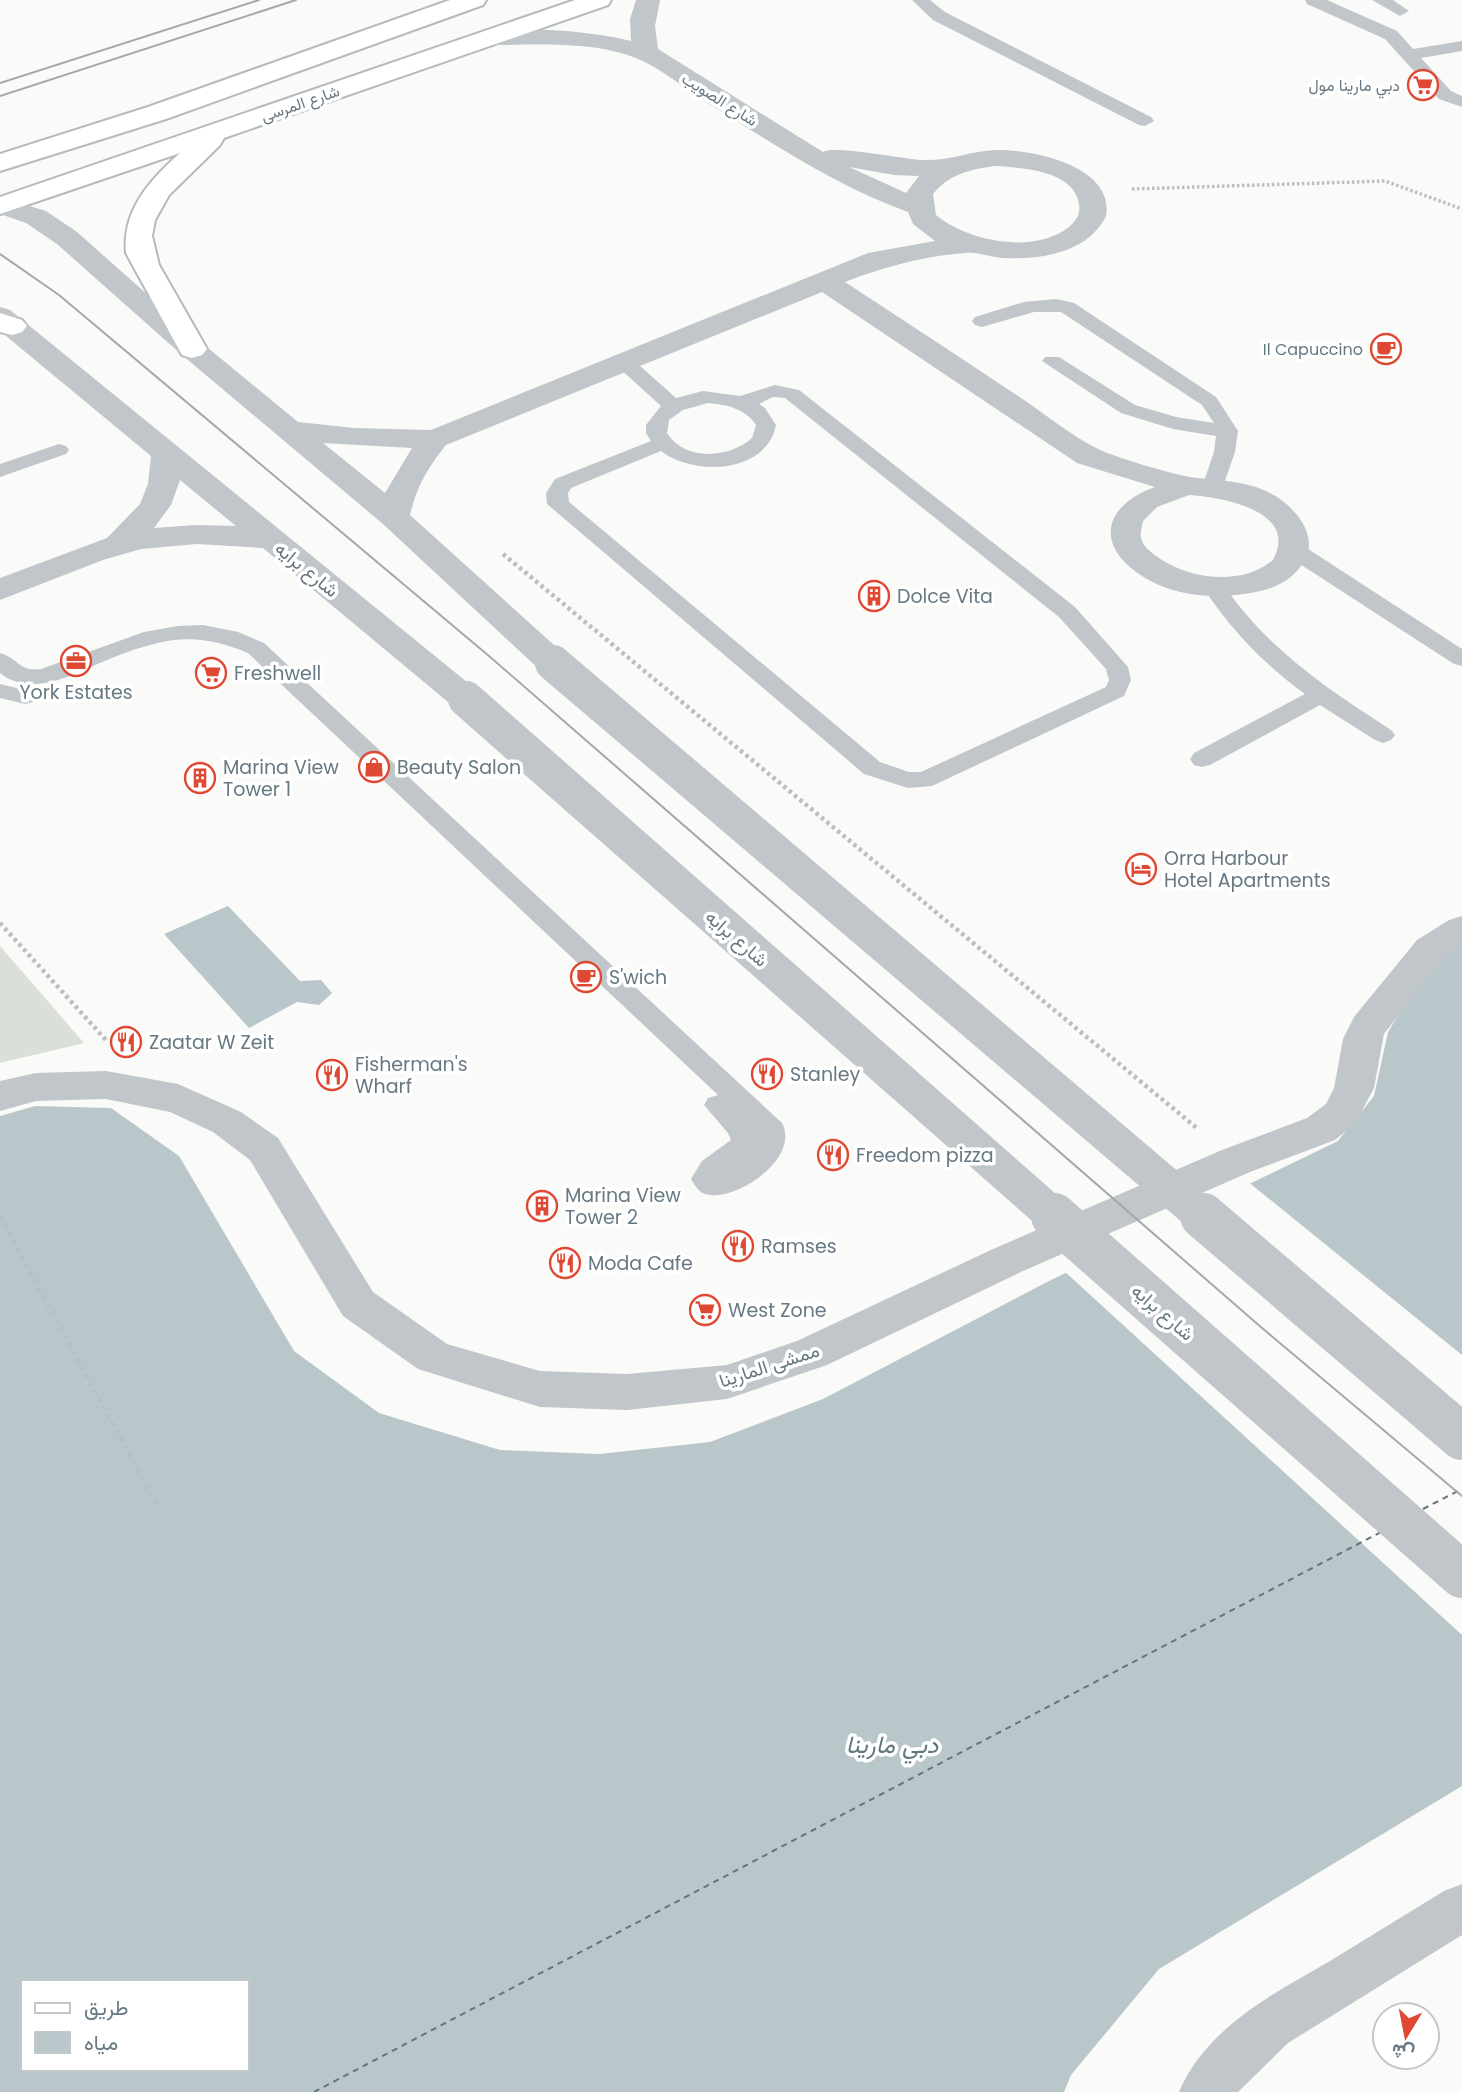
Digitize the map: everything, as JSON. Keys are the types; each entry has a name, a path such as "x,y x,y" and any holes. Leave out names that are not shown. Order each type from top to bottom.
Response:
{"main road":[{"name":"شارع المرسى","path":"0,163 157,113 474,0"},
{"name":"شارع المرسى","path":"1,206 599,0"},
{"path":"38,193 29,189 24,182 25,174 32,166 157,113"},
{"path":"192,349 150,275 140,252 139,231 146,209 168,180 219,131"}],"street":[{"path":"646,53 641,37 648,0"},
{"name":"شارع الصويب","path":"494,37 562,37 598,41 646,53 853,181 921,213 948,237 967,244"},
{"path":"794,145 859,162 944,169"},
{"path":"291,430 354,437 435,439 878,259 967,244 995,249 1026,250 1054,244 1076,235 1090,221 1094,206 1089,191 1074,177 1051,167 1025,160 996,158 968,162 944,169 928,180 919,194 921,213 878,259"},
{"path":"1,206 36,218 67,238 192,349 394,517 553,663 1462,1437"},
{"path":"824,281 1088,456 1151,478 1241,492 1265,503 1283,517 1293,533 1294,551 1285,566 1268,579 1244,587 1215,589 1186,585 1168,579 1139,562 1127,545 1124,528 1130,512 1143,500 1162,492 1199,486"},
{"name":"شارع برايه","path":"4,321 466,699 1462,1575"},
{"path":"394,517 405,479 435,439"},
{"path":"119,544 153,511 162,496 166,480 167,453"},
{"path":"1088,456 1130,512"},
{"path":"0,590 119,544 155,537 209,533 273,540"},
{"name":"ممشى المارينا","path":"0,1096 36,1087 106,1085 178,1099 227,1122 264,1149 358,1304 433,1357 540,1389 627,1392 727,1382 812,1353 1008,1261 1236,1161 1321,1129 1341,1114 1354,1088 1362,1039 1368,1027 1430,949 1462,929"},
{"path":"1205,2092 1230,2061 1270,2025 1462,1908"}],"lane":[{"path":"919,0 939,16 1145,121"},
{"path":"1312,0 1391,35 1445,95 1462,102"},
{"path":"1380,0 1400,11"},
{"path":"1410,55 1462,46"},
{"path":"982,321 1042,304 1055,304 1076,311 1209,401 1225,421 1228,442 1199,486"},
{"path":"1052,361 1128,409 1173,423 1228,431"},
{"path":"624,362 673,406"},
{"path":"663,443 563,484 557,493 558,504 872,768 908,780 924,780 1116,691 1120,680 1117,667 1067,612 792,394 767,390 741,402"},
{"path":"706,397 741,402 758,412 766,425 762,440 748,451 727,458 702,460 679,454 657,436 658,420 673,406 706,397"},
{"path":"0,471 59,450"},
{"path":"1294,551 1462,659"},
{"path":"1215,589 1241,626 1269,655 1382,735"},
{"path":"0,660 13,674 37,678 143,638 184,631 224,634 256,648 772,1130 772,1147 766,1156 721,1185 711,1185 705,1179 707,1172 736,1154 745,1142 740,1128 717,1105"},
{"path":"0,691 25,697"},
{"path":"1202,759 1322,694"}],"path":[{"path":"1089,191 1385,181 1462,209"},
{"path":"502,553 1236,1161"},
{"path":"0,923 153,1093"},
{"path":"0,1216 159,1509"}],"shaded area":[{"path":"0,946 84,1043 0,1063"}],"water":[{"path":"228,906 300,981 321,980 332,993 319,1005 297,1002 249,1028 164,934"},
{"name":"دبي مارينا","path":"1462,937 1462,1786 1159,1969 1071,2075 1064,2092 0,2092 0,1116 35,1106 111,1108 179,1156 294,1351 379,1413 500,1450 599,1454 710,1442 823,1399 1049,1281 1338,1141 1374,1096 1388,1032 1436,953"}],"pier":[{"path":"1247,1181 1462,1355 1462,1635 1063,1270"}],"ferry route":[{"path":"1423,1509 1462,1489"},
{"path":"314,2092 1381,1532"}],"tram line":[{"path":"0,83 259,0"},
{"path":"0,96 296,0"},
{"path":"0,254 59,295 489,656 1262,1328 1462,1496"}],"place":[{"name":"دبي مارينا مول","path":"1423,85"},
{"name":"Il Capuccino","path":"1386,349"},
{"name":"Dolce Vita","path":"874,596"},
{"name":"York Estates","path":"76,661"},
{"name":"Freshwell","path":"211,673"},
{"name":"Beauty Salon","path":"374,767"},
{"name":"Marina View Tower 1","path":"200,778"},
{"name":"Orra Harbour Hotel Apartments","path":"1141,869"},
{"name":"S'wich","path":"586,977"},
{"name":"Zaatar W Zeit","path":"126,1042"},
{"name":"Stanley","path":"767,1074"},
{"name":"Fisherman's Wharf","path":"332,1075"},
{"name":"Freedom pizza","path":"833,1155"},
{"name":"Marina View Tower 2","path":"542,1206"},
{"name":"Ramses","path":"738,1246"},
{"name":"Moda Cafe","path":"565,1263"},
{"name":"West Zone","path":"705,1310"}]}
